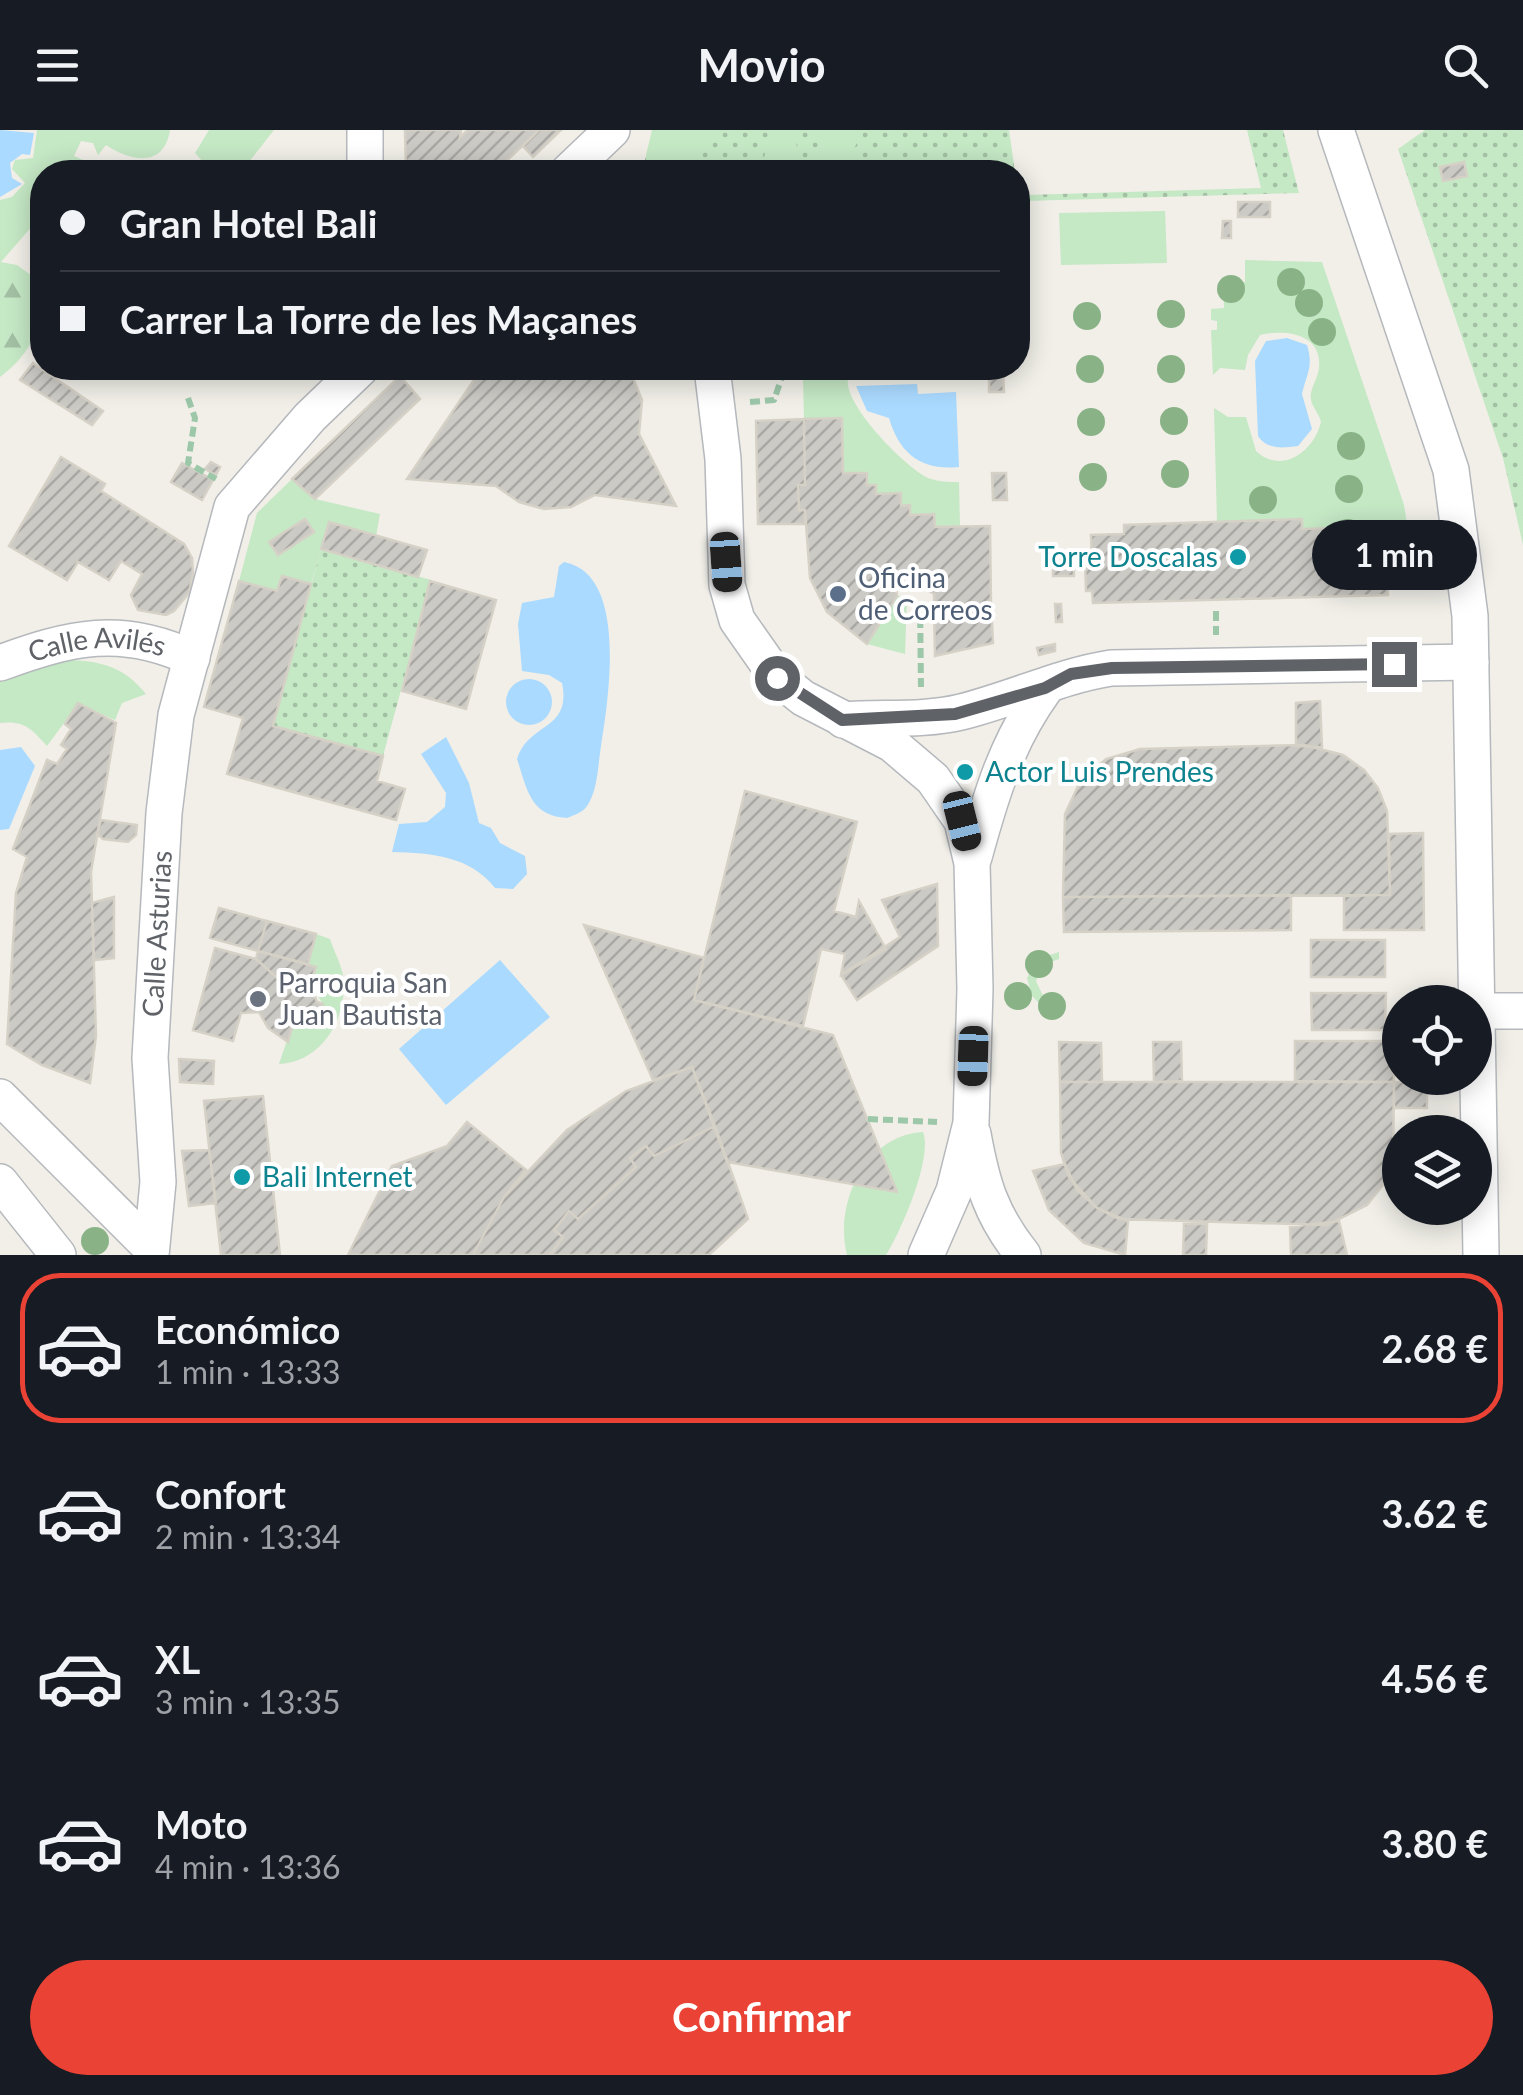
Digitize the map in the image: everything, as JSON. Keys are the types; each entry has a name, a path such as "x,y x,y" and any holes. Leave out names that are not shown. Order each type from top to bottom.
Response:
{"street":[{"path":"365,130 365,160"},
{"path":"581,160 612,130"},
{"path":"1336,130 1451,470 1460,520 1471,662 1476,985"},
{"path":"310,417 321,380"},
{"name":"Calle Asturias","path":"151,1251 158,1182 150,1058 164,812 176,715 232,507 310,417 349,380"},
{"path":"714,380 727,585 737,620 777,678 842,720 892,744 933,779 962,821 972,863 976,990 971,1124 954,1191 926,1255"},
{"name":"Calle Avilés","path":"0,663 62,640 120,637 156,642 192,658"},
{"path":"842,720 955,714 1045,688 1071,674 1112,668 1471,662"},
{"path":"972,863 1000,765 1016,728 1045,688"},
{"path":"1492,1011 1523,1011"},
{"path":"1478,1095 1481,1255"},
{"path":"0,1098 151,1251"},
{"path":"971,1124 980,1174 997,1222 1023,1255"},
{"path":"0,1182 58,1255"}],"path":[{"path":"718,403 774,400 781,380"},
{"path":"188,398 195,418 188,464 220,481"},
{"path":"920,603 920,671 925,715"},
{"path":"868,1119 971,1124"}],"green space":[{"path":"37,130 170,130 161,151 145,158 125,155 106,145 98,155 93,143 81,141 74,156 83,160 30,160 30,229 0,263 0,200 12,197 25,183 12,169 15,160 33,158"},
{"path":"209,130 274,130 250,160 201,160 195,153"},
{"path":"652,130 718,130 694,160 645,160"},
{"path":"663,130 1009,130 1013,160 658,160"},
{"path":"663,130 711,130 698,143 699,160 654,160 652,142"},
{"path":"770,130 797,130 796,160 764,160"},
{"path":"821,130 854,130 857,143 848,160 818,160"},
{"path":"1247,130 1283,130 1299,193 1030,201 1030,195 1261,188"},
{"path":"1425,130 1523,130 1523,545 1503,458 1398,149"},
{"path":"1165,211 1167,263 1061,265 1059,213"},
{"path":"1245,260 1322,262 1404,505 1411,548 1336,551 1302,529 1302,519 1217,522 1214,408 1228,417 1246,417 1256,451 1276,461 1304,451 1321,422 1311,396 1319,356 1315,347 1300,336 1260,335 1248,355 1245,370 1220,368 1213,375 1211,330 1217,330 1217,321 1211,320 1211,309 1224,308 1223,282 1245,282"},
{"path":"0,262 17,265 30,274 30,344 0,377"},
{"path":"803,380 848,380 849,390 865,418 905,461 928,478 959,482 960,526 935,527 934,514 910,515 910,506 901,506 901,493 876,494 875,485 867,485 866,473 843,473 804,419"},
{"path":"292,479 315,499 380,514 376,536 329,522 311,584 282,576 277,591 239,581 257,513"},
{"path":"321,549 431,580 383,756 273,726"},
{"path":"897,596 907,596 905,654 867,644"},
{"path":"59,660 85,661 118,670 146,694 122,703 115,720 78,704 47,746 27,727 0,723 0,682"},
{"path":"316,934 330,939 341,967 344,985 340,1013 318,1048 294,1062 279,1064 295,1017 323,1004 310,984 315,967 308,964"},
{"path":"1059,952 1059,959 1043,965 1036,981 1043,996 1060,1001 1059,1009 1040,1004 1032,996 1027,978 1037,959"},
{"path":"923,1132 920,1176 886,1255 847,1255 845,1215 858,1176 885,1145"}],"water":[{"path":"0,130 34,133 30,155 22,154 10,163 12,178 22,184 0,197"},
{"path":"1287,338 1307,345 1310,365 1302,394 1312,429 1298,446 1276,447 1258,436 1255,361 1266,341"},
{"path":"917,384 918,394 956,392 959,467 933,466 914,457 899,441 889,418 867,411 856,386"},
{"path":"564,562 585,572 598,589 610,642 607,700 595,785 585,808 567,818 545,812 532,799 517,759 530,738 561,710 562,683 549,675 522,671 518,624 522,603 554,597 559,566"},
{"path":"529,679 545,686 552,702 545,718 529,725 513,718 506,702 513,686"},
{"path":"446,737 469,783 479,823 491,828 500,843 525,856 527,874 513,889 495,888 474,869 449,858 392,852 399,824 427,822 445,807 446,793 421,754"},
{"path":"21,747 35,766 9,829 0,830 0,750"},
{"path":"500,960 550,1017 446,1105 399,1049"}],"building":[{"path":"405,130 461,130 460,137 468,130 539,130 508,160 406,160"},
{"path":"539,130 561,130 533,157 523,146"},
{"path":"1464,162 1467,176 1443,181 1440,167"},
{"path":"1238,202 1270,202 1270,217 1238,217"},
{"path":"1223,221 1231,221 1231,238 1222,238"},
{"path":"30,367 30,380 58,380 103,411 92,425 20,380"},
{"path":"396,380 403,380 420,399 315,499 292,479"},
{"path":"474,380 634,380 642,400 639,434 676,506 595,495 571,507 544,509 519,502 496,486 407,479"},
{"path":"989,380 1004,380 1004,392 989,392"},
{"path":"842,418 843,473 867,473 867,485 876,485 876,494 901,493 901,506 910,505 910,515 934,514 935,527 990,526 991,605 934,606 934,594 901,574 895,583 897,596 867,644 827,612 810,578 805,510 799,510 798,485 805,485 804,419"},
{"path":"804,419 805,485 798,485 799,510 805,510 805,524 758,524 756,421"},
{"path":"61,457 105,484 101,491 184,544 192,558 193,574 189,593 174,611 166,615 138,610 131,595 142,574 121,561 109,580 78,562 67,580 9,546"},
{"path":"211,462 220,467 216,475 205,469"},
{"path":"182,463 213,480 202,500 171,482"},
{"path":"992,473 1006,473 1007,500 993,500"},
{"path":"305,519 314,532 278,555 269,542"},
{"name":"Torre Doscalas","path":"1302,519 1302,529 1335,528 1336,551 1385,550 1388,595 1093,603 1092,591 1086,591 1085,563 1092,563 1091,535 1124,534 1124,525"},
{"path":"329,522 427,550 418,577 321,549"},
{"path":"1074,551 1074,576 1053,576 1053,552"},
{"path":"282,576 311,584 273,726 383,756 377,781 405,789 396,820 227,774 243,718 204,707 239,581 277,591"},
{"path":"430,581 496,600 466,709 402,691"},
{"path":"1055,604 1061,604 1062,622 1056,622"},
{"path":"991,605 993,643 935,656 934,606"},
{"path":"1055,644 1055,651 1039,655 1037,648"},
{"path":"1320,701 1322,747 1296,746 1296,703"},
{"path":"78,703 116,723 91,872 96,1036 90,1083 42,1065 7,1044 16,893 27,857 13,849 47,760 57,764 67,749 61,745 71,729 65,724"},
{"path":"1304,745 1343,755 1364,770 1378,788 1387,811 1390,895 1063,897 1065,814 1080,782 1106,759 1140,749"},
{"path":"745,791 857,822 834,911 856,917 859,901 886,949 841,975 845,954 821,949 803,1026 694,1000"},
{"path":"101,820 137,825 136,835 128,842 103,839 97,834"},
{"path":"1423,833 1424,930 1344,930 1344,896 1390,895 1389,834"},
{"path":"937,884 938,946 857,1000 841,975 900,937 882,900"},
{"path":"1291,895 1291,930 1064,932 1063,897"},
{"path":"114,897 114,958 94,960 92,903"},
{"path":"219,908 267,921 258,951 210,938"},
{"path":"267,921 316,934 308,964 258,951"},
{"path":"584,925 704,958 694,1000 833,1035 897,1192 727,1162 692,1067 653,1080"},
{"path":"1311,940 1385,940 1385,977 1311,977"},
{"path":"215,948 256,959 285,985 301,980 310,984 317,1002 323,1004 318,1015 295,1017 288,1042 268,1028 259,1012 241,1013 233,1041 193,1030"},
{"path":"258,951 316,967 310,984 301,980 285,985 256,959"},
{"path":"1311,993 1382,993 1382,1030 1312,1030"},
{"path":"1295,1041 1382,1041 1382,1082 1295,1081"},
{"path":"1059,1042 1101,1043 1102,1082 1060,1082"},
{"path":"1153,1042 1181,1042 1182,1081 1154,1082"},
{"path":"179,1059 214,1061 213,1084 180,1082"},
{"path":"692,1067 715,1126 654,1156 646,1146 630,1158 636,1167 578,1219 569,1211 554,1230 563,1237 550,1255 473,1255 504,1197 567,1130 626,1091"},
{"path":"1060,1082 1382,1082 1382,1095 1394,1095 1394,1115 1382,1115 1382,1186 1367,1205 1327,1225 1119,1219 1097,1208 1069,1177 1061,1153"},
{"path":"1394,1095 1427,1095 1427,1108 1394,1108"},
{"name":"Bali Internet","path":"263,1096 280,1255 221,1255 204,1101"},
{"path":"467,1122 526,1170 504,1197 473,1255 348,1255 392,1166 447,1146"},
{"path":"715,1126 748,1219 709,1255 550,1255 563,1237 554,1230 569,1211 578,1219 636,1167 630,1158 646,1146 654,1156"},
{"path":"209,1150 216,1203 189,1206 182,1151"},
{"path":"1065,1164 1077,1190 1097,1208 1128,1221 1125,1255 1084,1243 1049,1210 1033,1171"},
{"path":"1339,1221 1347,1255 1291,1255 1290,1227"},
{"path":"1184,1224 1207,1224 1206,1255 1183,1255"}],"place":[{"name":"Torre Doscalas","path":"1238,557"},
{"name":"Oficina de Correos","path":"838,594"},
{"name":"Actor Luis Prendes","path":"965,772"},
{"name":"Parroquia San Juan Bautista","path":"258,999"},
{"name":"Bali Internet","path":"242,1177"}],"route":[{"path":"777,678 842,720 955,714 1045,688 1071,674 1112,668 1394,664"}]}
